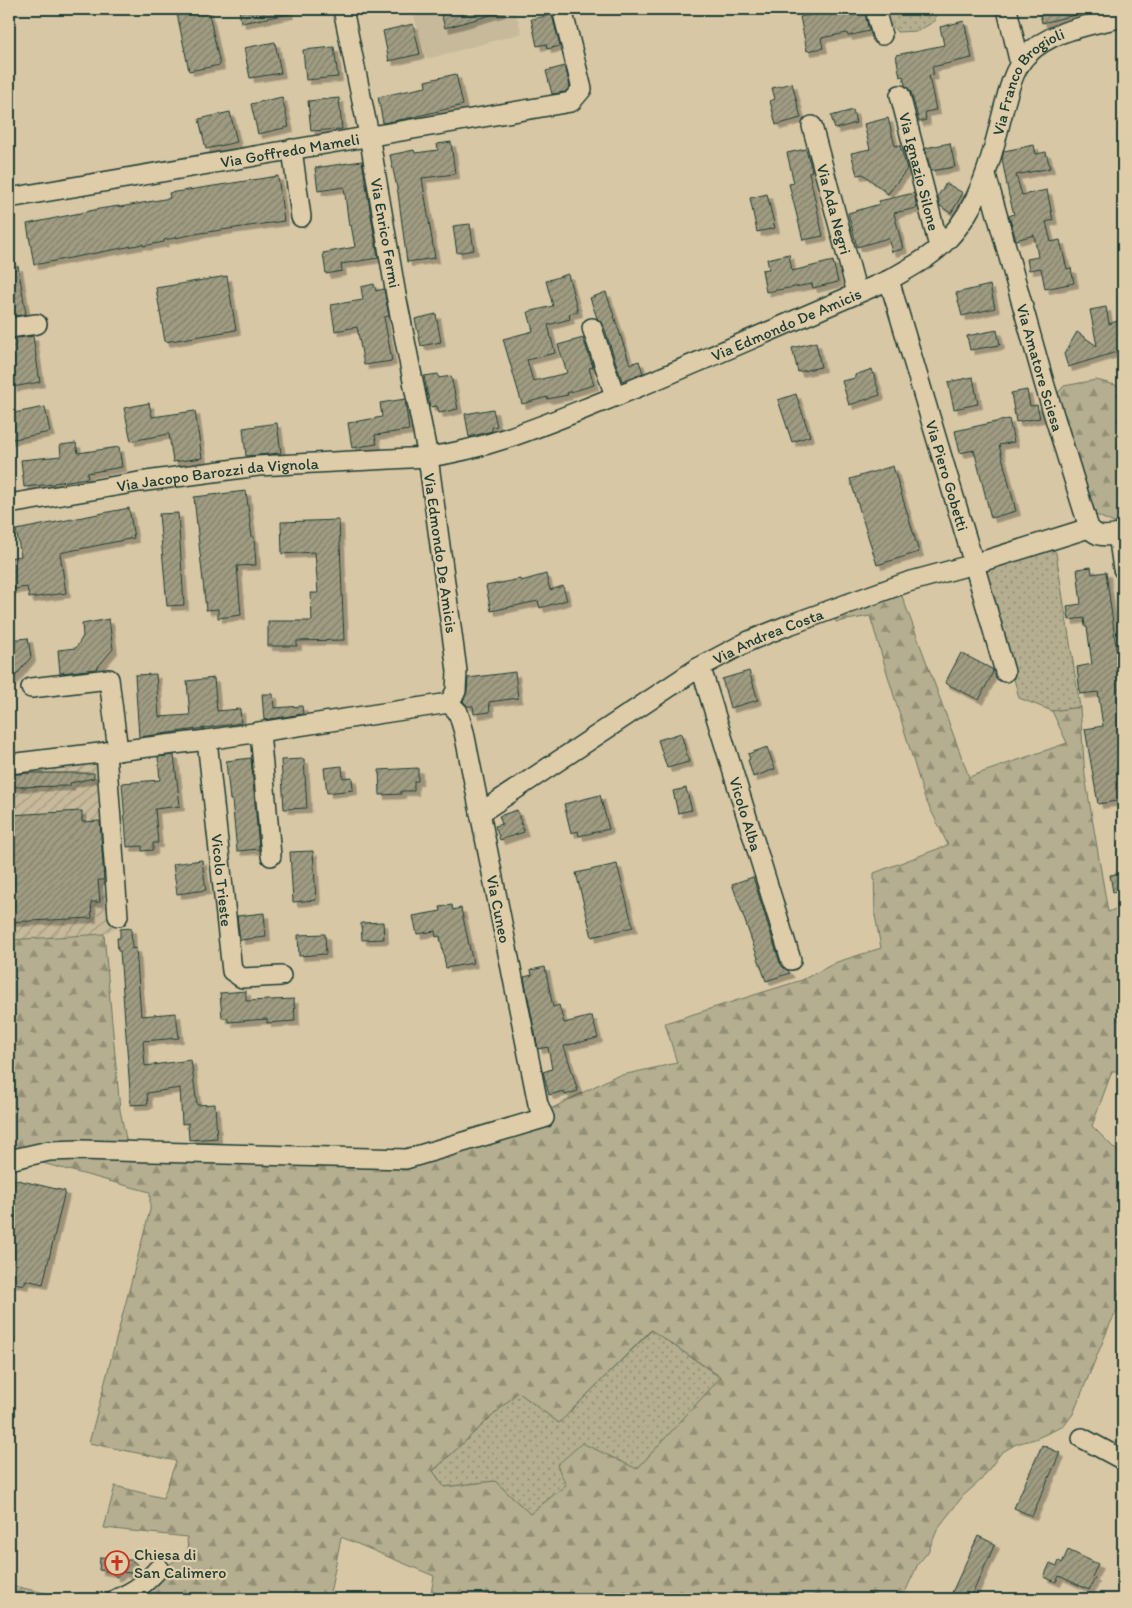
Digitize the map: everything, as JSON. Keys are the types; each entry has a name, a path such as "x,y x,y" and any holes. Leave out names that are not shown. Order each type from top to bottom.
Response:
{"street":[{"name":"Via Enrico Fermi","path":"343,9 369,135 396,294 428,457"},
{"name":"Via Goffredo Mameli","path":"9,198 292,148 571,102 582,89 562,9"},
{"path":"875,9 882,35"},
{"path":"1007,9 1020,64"},
{"name":"Via Franco Brogioli","path":"978,195 986,175 1013,76 1025,56 1040,43 1066,32 1123,17"},
{"name":"Via Ignazio Silone","path":"900,95 939,247"},
{"name":"Via Ada Negri","path":"812,126 857,293"},
{"path":"292,148 301,217"},
{"name":"Via Amatore Sciesa","path":"986,175 1045,386 1089,528"},
{"name":"Via Edmondo De Amicis","path":"449,703 456,691 457,671 428,457 454,453 518,435 889,280 948,240 964,220 978,195"},
{"name":"Via Piero Gobetti","path":"889,280 1005,672"},
{"path":"9,328 37,324"},
{"path":"592,328 615,396"},
{"name":"Via Jacopo Barozzi da Vignola","path":"9,504 139,482 258,466 428,457"},
{"path":"1089,528 1093,533 1102,537 1121,534 1123,569"},
{"name":"Via Andrea Costa","path":"480,813 698,668 749,641 908,582 974,564 1089,528"},
{"name":"Vicolo Alba","path":"698,668 704,678 791,960"},
{"path":"31,688 109,678 118,916"},
{"path":"9,764 207,740 449,703"},
{"name":"Via Cuneo","path":"9,1160 49,1151 80,1150 406,1159 544,1118 538,1104 464,732 458,712 449,703"},
{"path":"260,732 271,856"},
{"name":"Vicolo Trieste","path":"207,740 232,971 242,978 281,976"},
{"path":"1082,1438 1123,1460"},
{"path":"116,1599 129,1594 146,1583 159,1568"}],"shaded area":[{"path":"412,9 514,9 522,33 427,59"},
{"path":"109,751 123,924 104,934 9,940 9,763"}],"green space":[{"path":"880,9 936,9 935,21 918,31 897,32 881,13"},
{"path":"1096,380 1123,387 1123,519 1114,523 1096,515 1057,394 1064,386"},
{"path":"1050,542 1056,553 1080,707 1052,711 1019,698 985,568"},
{"path":"899,588 969,777 1067,743 1052,711 1080,707 1085,776 1108,912 1123,906 1123,1071 1112,1071 1092,1126 1123,1157 1123,1299 1110,1324 1073,1414 1064,1426 1035,1439 1016,1444 1001,1453 981,1480 963,1496 938,1528 928,1552 918,1564 902,1599 430,1599 434,1576 341,1537 329,1599 103,1599 188,1554 187,1537 104,1528 115,1486 163,1498 176,1461 89,1443 150,1210 150,1192 9,1154 9,940 104,934 120,1110 130,1158 398,1166 535,1117 613,1077 677,1063 665,1023 802,980 837,962 881,948 875,915 874,873 948,845 924,796 870,616 836,622 830,601","holes":["651,1330 721,1377 637,1469 582,1443 557,1465 566,1485 530,1514 495,1481 444,1487 433,1471 518,1392 559,1423"]},
{"path":"652,1330 721,1378 637,1469 566,1485 530,1514 495,1481 444,1487 433,1471 518,1392 559,1423"},
{"path":"9,1585 72,1599 9,1599"}],"building":[{"path":"176,9 208,9 220,65 189,71"},
{"path":"239,9 288,9 289,14 241,23"},
{"path":"440,9 500,9 501,12 445,28"},
{"path":"853,9 864,9 869,31 848,36 847,33 821,38 823,48 807,51 800,17 828,11 829,15"},
{"path":"1039,9 1082,9 1083,13 1042,23"},
{"path":"552,15 560,46 547,49 546,44 537,46 531,19"},
{"path":"964,21 972,58 932,67 934,75 929,76 936,110 925,112 926,120 919,122 911,92 905,85 903,76 900,77 896,55 944,45 940,27"},
{"path":"413,24 420,54 389,61 383,31"},
{"path":"275,42 281,73 250,78 244,48"},
{"path":"334,47 338,77 306,80 303,50"},
{"path":"565,66 570,86 565,92 552,94 546,71"},
{"path":"456,74 463,105 383,123 378,97 426,87 425,81"},
{"path":"792,83 801,118 776,125 770,101 775,99 772,88"},
{"path":"282,97 289,127 258,134 251,104"},
{"path":"339,98 342,129 311,131 308,101"},
{"path":"853,110 856,123 835,129 831,116"},
{"path":"230,112 237,142 206,149 199,119"},
{"path":"888,118 895,146 900,145 907,169 888,194 863,174 857,175 851,153 870,149 864,124"},
{"path":"451,142 455,174 422,178 435,258 407,262 398,193 390,155 414,150 415,153 438,150 437,144"},
{"path":"950,143 955,167 931,171 925,148"},
{"path":"1034,145 1036,154 1046,152 1050,168 1016,175 1022,195 1047,190 1053,220 1046,222 1051,242 1060,240 1067,269 1071,268 1074,283 1045,289 1041,268 1029,270 1027,259 1038,257 1034,235 1016,240 1009,216 1014,214 1002,159 1004,151"},
{"path":"806,149 812,171 809,172 823,236 803,240 789,184 794,183 787,153"},
{"path":"362,161 378,258 341,264 342,271 326,274 323,253 355,247 351,225 349,226 344,187 318,191 315,168"},
{"path":"278,176 284,221 201,233 164,240 164,242 143,246 143,244 34,265 27,224 99,209 170,198 169,193"},
{"path":"946,183 963,193 951,213 940,206 938,196"},
{"path":"914,193 917,208 894,213 903,249 892,252 888,238 857,247 848,213 880,204 879,201"},
{"path":"767,194 775,228 757,232 750,198"},
{"path":"470,224 474,250 457,253 453,226"},
{"path":"789,254 792,271 833,261 838,282 813,288 812,284 766,292 762,270 769,269 767,259"},
{"path":"18,266 26,314 9,317 9,268"},
{"path":"568,274 578,312 569,314 570,319 548,325 555,353 527,360 533,381 567,373 558,345 583,338 593,367 589,368 594,385 567,393 568,395 547,399 547,397 522,404 503,339 533,331 528,312 553,306 546,281"},
{"path":"227,276 236,330 165,342 156,288"},
{"path":"374,284 376,291 384,289 389,316 384,317 392,361 364,365 357,327 335,331 331,305 363,300 361,287"},
{"path":"990,285 995,308 962,316 956,293"},
{"path":"606,292 630,364 639,361 643,373 622,381 603,324 597,318 590,298"},
{"path":"1106,307 1109,324 1117,321 1123,339 1123,350 1068,367 1064,354 1077,332 1097,346 1090,310"},
{"path":"436,314 441,342 421,346 415,319"},
{"path":"997,330 1000,345 970,350 967,336"},
{"path":"33,336 40,382 13,387 9,360 9,339"},
{"path":"816,342 821,367 798,372 792,348"},
{"path":"872,369 880,395 849,405 842,381 855,378 855,375"},
{"path":"438,374 439,378 451,376 458,409 439,413 437,406 430,407 424,376"},
{"path":"973,377 978,404 954,409 948,382"},
{"path":"1027,390 1030,406 1037,405 1040,418 1016,422 1011,393"},
{"path":"796,394 810,436 792,442 778,400"},
{"path":"405,399 409,430 375,435 377,444 352,448 348,423 382,417 380,403"},
{"path":"149,403 152,417 195,411 202,458 173,462 169,434 131,441 124,408"},
{"path":"45,407 50,432 9,440 9,414"},
{"path":"493,409 497,426 492,427 492,431 469,437 465,414"},
{"path":"1009,419 1014,442 999,445 1016,511 991,518 974,450 960,453 955,431"},
{"path":"277,423 281,453 246,456 243,428"},
{"path":"76,443 78,453 119,447 122,467 87,473 88,478 24,487 21,460 61,456 60,445"},
{"path":"893,466 919,552 877,565 850,479"},
{"path":"246,491 252,537 254,537 256,565 237,566 241,615 218,618 218,609 206,610 194,497"},
{"path":"129,508 134,538 60,553 66,593 29,598 27,587 9,590 9,558 21,556 16,530"},
{"path":"178,513 184,605 167,606 159,514"},
{"path":"339,520 344,640 297,641 297,646 268,646 268,621 312,621 311,593 318,593 315,552 282,554 281,522"},
{"path":"1091,567 1092,574 1106,572 1123,697 1120,699 1123,720 1123,800 1098,804 1085,729 1103,726 1098,692 1080,694 1077,667 1092,664 1087,627 1085,627 1084,618 1069,620 1067,606 1081,604 1077,569"},
{"path":"546,574 550,590 563,586 567,600 540,608 538,601 491,611 486,586 520,579 521,581"},
{"path":"109,619 113,649 96,669 60,673 58,650 76,648 83,636 82,624"},
{"path":"28,638 31,657 9,684 9,640"},
{"path":"961,653 992,669 993,672 979,700 945,683"},
{"path":"749,671 758,700 730,708 722,679"},
{"path":"515,672 518,698 489,702 490,712 474,714 473,706 467,706 463,701 467,692 468,678"},
{"path":"156,674 159,717 190,715 187,681 214,678 217,711 240,709 241,723 139,737 135,675"},
{"path":"262,694 273,694 274,708 302,706 303,714 264,720"},
{"path":"681,733 689,762 667,768 658,740"},
{"path":"767,747 775,769 753,777 748,754"},
{"path":"174,755 180,806 155,809 158,843 153,843 153,850 142,851 142,846 127,847 122,783 160,780 158,757"},
{"path":"251,758 259,849 237,851 226,761"},
{"path":"304,759 307,808 284,809 281,760"},
{"path":"342,766 343,778 352,777 353,790 327,793 324,768"},
{"path":"418,768 418,781 414,781 414,791 401,791 401,794 380,795 379,770"},
{"path":"28,773 94,773 94,778 70,783 70,786 9,787 9,775"},
{"path":"686,788 692,810 678,813 673,791"},
{"path":"600,795 609,829 579,836 578,831 571,833 564,804"},
{"path":"517,810 524,832 500,840 495,826 502,824 499,816"},
{"path":"82,811 82,822 100,821 104,880 98,880 100,902 91,902 92,918 9,922 9,815"},
{"path":"313,851 316,900 293,902 290,852"},
{"path":"202,860 206,890 177,894 173,864"},
{"path":"617,864 633,927 592,937 576,873"},
{"path":"1123,873 1123,890 1113,892 1110,875"},
{"path":"753,877 780,963 790,973 766,981 732,884"},
{"path":"452,905 453,910 461,908 473,963 446,968 440,936 436,937 435,931 417,934 413,916 441,911 440,907"},
{"path":"264,913 266,937 240,940 237,916"},
{"path":"383,922 384,939 362,940 361,923"},
{"path":"131,928 132,949 136,948 141,1016 176,1013 179,1038 143,1041 145,1066 191,1060 197,1105 215,1104 217,1138 189,1140 188,1123 182,1124 180,1088 147,1093 148,1104 131,1105 120,951 118,951 117,938 120,938 120,929"},
{"path":"325,934 326,954 299,956 298,935"},
{"path":"545,967 553,1007 559,1005 564,1023 592,1016 598,1038 564,1046 578,1091 565,1095 564,1091 549,1095 543,1072 552,1069 548,1047 538,1049 524,977 532,975 531,970"},
{"path":"246,991 246,1001 294,999 295,1021 267,1023 267,1019 228,1022 228,1018 222,1018 220,993"},
{"path":"9,1178 65,1191 43,1284 26,1280 24,1285 9,1282"},
{"path":"1042,1445 1060,1453 1032,1516 1014,1508"},
{"path":"978,1536 995,1544 970,1599 949,1599"},
{"path":"1068,1550 1098,1564 1092,1577 1095,1578 1089,1590 1059,1576 1056,1582 1044,1577 1050,1563 1057,1566 1059,1561 1062,1563"},
{"name":"Chiesa di San Calimero","path":"116,1552 123,1560 132,1560 141,1568 131,1573 122,1572 116,1577 112,1572 99,1570 100,1557 113,1558"}],"place":[{"name":"Chiesa di San Calimero","path":"117,1563"}]}
